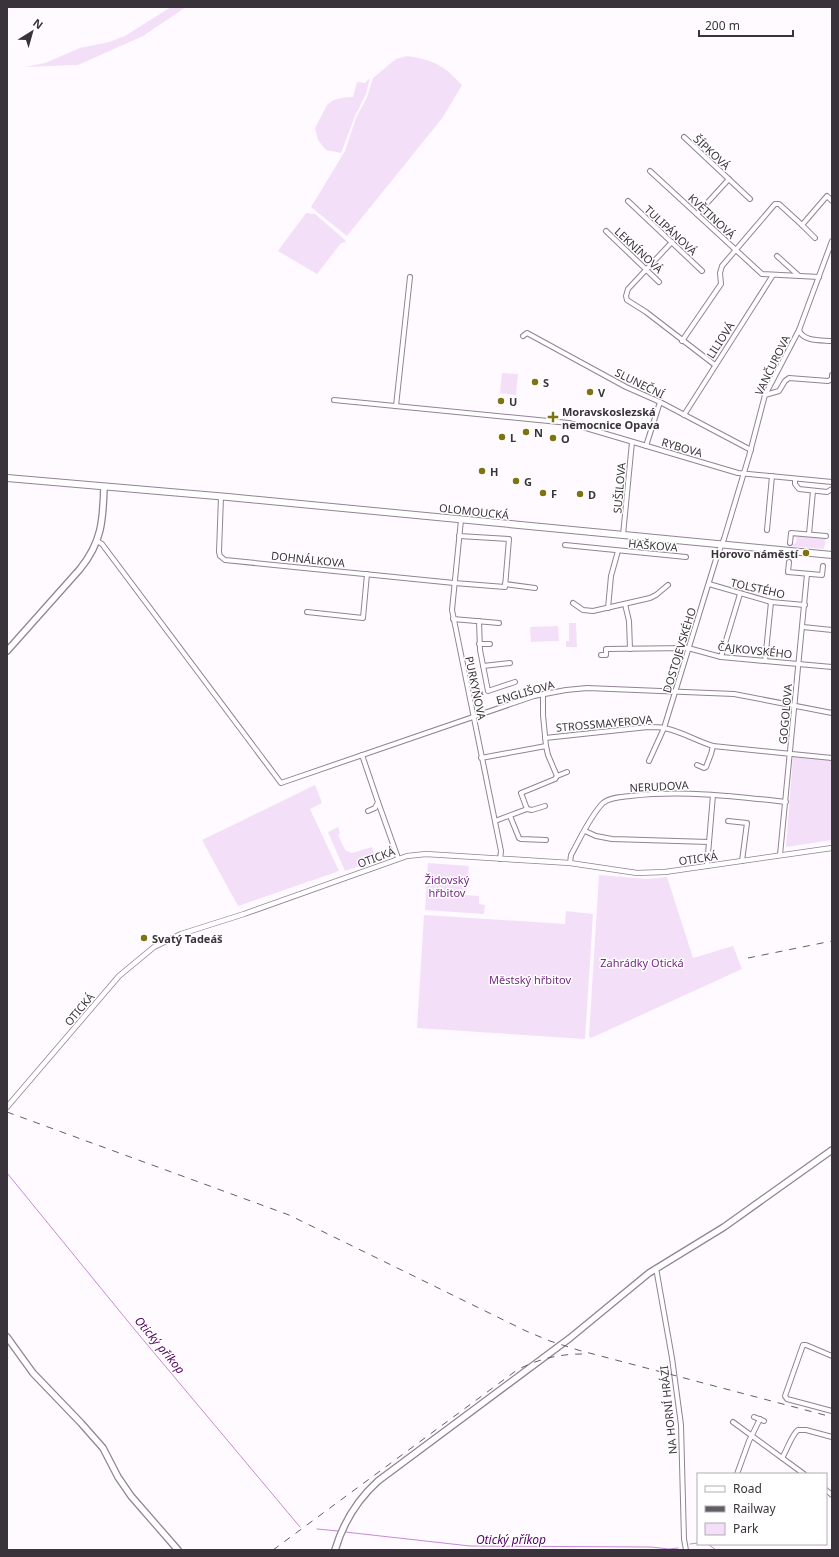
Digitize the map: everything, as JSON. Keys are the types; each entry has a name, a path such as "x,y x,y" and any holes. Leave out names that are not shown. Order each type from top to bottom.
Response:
{"main road":[{"name":"OLOMOUCKÁ","path":"7,478 832,555"},
{"path":"7,651 80,569 90,555 97,541 103,519 104,487"},
{"path":"335,1550 343,1528 353,1509 367,1492 378,1482 561,1345 656,1268 724,1227 832,1150"},
{"path":"7,1337 33,1374 103,1448 130,1496 178,1550"}],"street":[{"name":"ŠÍPKOVÁ","path":"684,137 750,199"},
{"name":"KVĚTINOVÁ","path":"650,171 762,274 773,275"},
{"name":"ŠÍPKOVÁ","path":"697,214 729,179"},
{"path":"802,225 827,196 832,201"},
{"name":"TULIPÁNOVÁ","path":"628,201 702,271"},
{"path":"682,341 721,284 720,273 722,266 775,204 779,204 815,238"},
{"name":"LEKNÍNOVÁ","path":"606,232 659,282"},
{"name":"VANČUROVA","path":"722,544 766,396 799,330 832,241"},
{"path":"672,242 645,269 628,290 626,296 627,300 646,312 715,365"},
{"path":"777,256 798,276"},
{"path":"773,275 819,277"},
{"name":"LILIOVÁ","path":"684,415 773,275"},
{"path":"396,406 410,277"},
{"path":"799,330 802,335 807,338 832,341"},
{"name":"SLUNEČNÍ","path":"523,336 527,333 626,387 660,402 751,450"},
{"path":"766,396 778,391 789,378 828,381 832,379 832,375"},
{"name":"RYBOVA","path":"334,400 569,423 744,474 832,482"},
{"path":"646,446 660,402"},
{"name":"SUŠILOVA","path":"623,535 632,442"},
{"path":"767,530 772,476"},
{"path":"796,479 795,484 798,489 827,492 832,489"},
{"path":"809,534 813,491"},
{"name":"DOHNÁLKOVA","path":"221,497 220,552 223,559 454,583"},
{"name":"PURKYŇOVA","path":"461,520 454,583 452,610 453,619 501,851 500,859"},
{"path":"790,543 791,533 826,536"},
{"path":"454,583 505,587 509,539 459,536"},
{"name":"ENGLIŠOVA","path":"97,541 102,544 281,783 543,694 566,690 587,688 734,694 832,714"},
{"name":"DOSTOJEVSKÉHO","path":"649,761 664,728 708,584 722,544"},
{"name":"HAŠKOVA","path":"565,545 686,556"},
{"name":"HAŠKOVA","path":"608,608 611,576 618,551"},
{"path":"789,562 788,572 822,575 823,566"},
{"path":"307,612 363,618 367,574"},
{"name":"GOGOLOVA","path":"780,855 807,574"},
{"path":"505,584 535,588"},
{"name":"TOLSTÉHO","path":"708,584 771,602 805,605"},
{"path":"573,603 587,611 608,608 650,598 668,585"},
{"path":"721,657 740,594"},
{"path":"765,661 771,602"},
{"path":"625,604 629,621 630,649"},
{"path":"453,619 499,623"},
{"path":"479,621 480,644 488,691 515,682"},
{"path":"803,627 832,630"},
{"path":"480,644 490,644"},
{"name":"ČAJKOVSKÉHO","path":"601,655 606,655 606,649 688,648 721,657 832,667"},
{"path":"483,666 510,663"},
{"path":"543,694 546,746 548,755 557,776"},
{"name":"STROSSMAYEROVA","path":"545,738 648,727 664,728 676,731 701,743 713,746 832,758"},
{"path":"481,758 546,746"},
{"path":"697,765 704,768 706,767 713,746"},
{"path":"362,755 398,858"},
{"path":"527,809 521,793 553,780 557,776 567,772"},
{"name":"NERUDOVA","path":"570,863 571,855 596,812 604,802 615,798 654,794 692,793 786,802"},
{"path":"707,866 713,795"},
{"path":"368,811 375,808 378,802"},
{"path":"495,821 527,809 532,810 545,806"},
{"path":"510,816 519,838 546,840"},
{"path":"728,821 747,823 742,861"},
{"path":"585,831 596,836 618,839 709,842"},
{"name":"OTICKÁ","path":"7,1107 119,976 154,947 181,934 244,914 398,858 421,853 570,863 643,873 665,872 832,848"},
{"name":"NA HORNÍ HRÁZI","path":"656,1268 672,1358 681,1425 684,1539 686,1550"},
{"path":"832,1356 804,1345 785,1397 832,1411"},
{"path":"737,1473 752,1436 762,1420 754,1417"},
{"path":"733,1422 803,1473"},
{"path":"782,1458 794,1433 798,1430 806,1430 832,1437"}],"green space":[{"path":"171,7 186,7 143,36 78,65 25,67 45,63 80,48 109,42 125,36"},
{"path":"407,56 424,59 438,64 462,85 443,117 347,236 311,207 345,151 356,118 367,97 373,78 396,59"},
{"path":"370,78 366,94 355,116 341,153 326,150 318,140 315,128 327,105 336,99 353,97 357,82 365,83"},
{"path":"306,213 315,214 346,242 341,243 317,274 278,251"},
{"path":"502,373 518,374 516,395 500,393"},
{"path":"797,534 826,537 824,549 789,546 789,544 796,543"},
{"path":"569,623 576,623 577,647 566,647 566,641 569,641"},
{"path":"558,626 559,641 531,642 530,627"},
{"path":"793,756 832,760 832,840 786,847"},
{"path":"315,785 322,803 310,809 339,871 238,906 202,840"},
{"path":"338,827 340,833 338,835 345,850 352,853 372,847 376,860 345,871 328,832"},
{"name":"Židovský hřbitov","path":"428,863 469,866 466,895 479,896 479,904 485,905 484,914 425,910"},
{"name":"Zahrádky Otická","path":"599,875 647,879 667,877 693,958 733,946 742,969 591,1038 589,1036"},
{"name":"Městský hřbitov","path":"566,911 593,914 585,1039 417,1028 424,915 565,924"}],"waterway":[{"name":"Otický příkop","path":"7,1173 135,1330 300,1527"},
{"name":"Otický příkop","path":"317,1529 338,1531"},
{"name":"Otický příkop","path":"345,1532 470,1546 678,1548"},
{"name":"Otický příkop","path":"690,1544 697,1543"},
{"name":"Otický příkop","path":"709,1545 716,1550"}],"railway":[{"path":"748,958 832,941"},
{"path":"7,1112 289,1215 526,1331 550,1341 578,1350 832,1417"},
{"path":"273,1550 517,1370 549,1358 582,1354"}],"place":[{"name":"S","path":"535,382"},
{"name":"V","path":"590,392"},
{"name":"U","path":"501,401"},
{"name":"Moravskoslezská nemocnice Opava","path":"553,417"},
{"name":"N","path":"526,432"},
{"name":"L","path":"502,437"},
{"name":"O","path":"553,438"},
{"name":"H","path":"482,471"},
{"name":"G","path":"516,481"},
{"name":"F","path":"543,493"},
{"name":"D","path":"580,494"},
{"name":"Horovo náměstí","path":"806,553"},
{"name":"Svatý Tadeáš","path":"144,938"}]}
